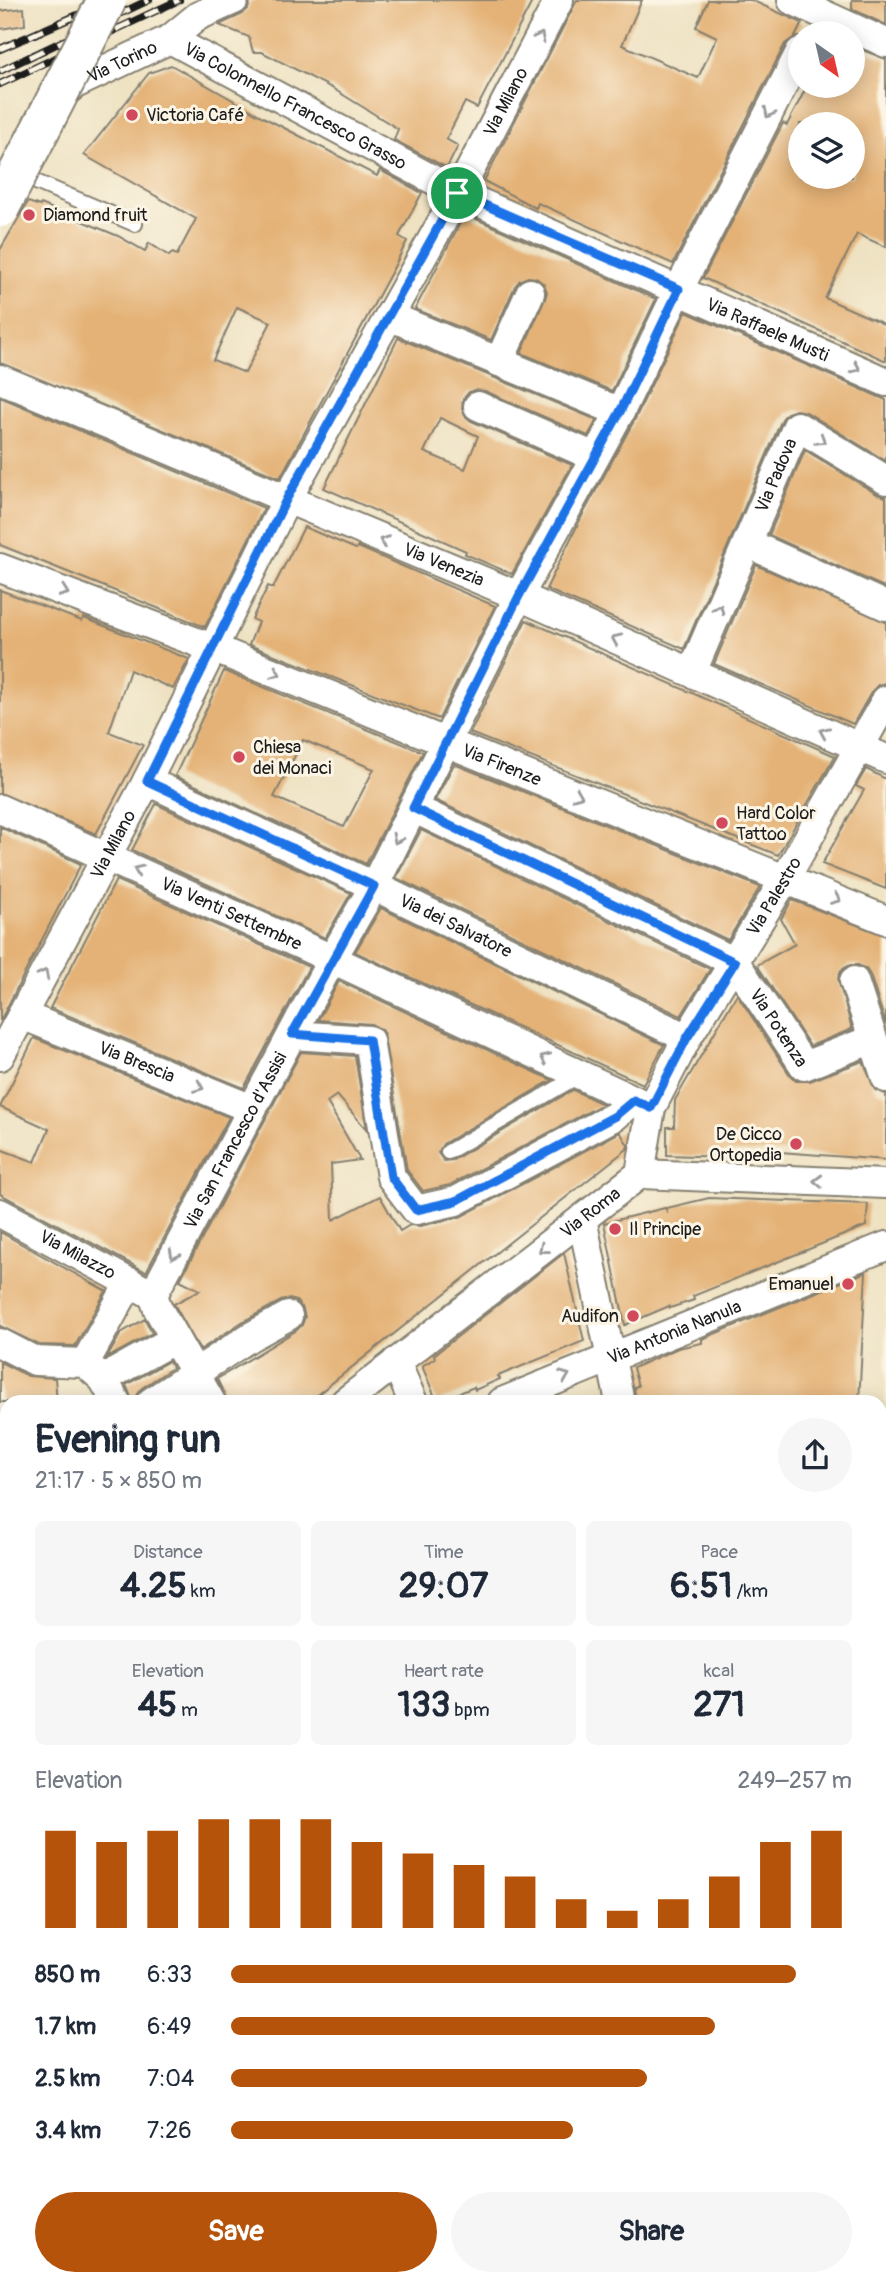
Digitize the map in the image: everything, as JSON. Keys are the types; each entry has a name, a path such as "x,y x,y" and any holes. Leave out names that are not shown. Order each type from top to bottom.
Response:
{"street":[{"name":"Via Torino","path":"2,169 41,152 64,118 75,84 170,39 198,16 234,0"},
{"name":"Via Milano","path":"0,1056 215,649 286,500 457,193 559,0"},
{"path":"792,0 819,15 886,43"},
{"path":"0,208 100,13"},
{"name":"Via Colonnello Francesco Grasso","path":"170,39 457,193"},
{"name":"Via San Francesco d'Assisi","path":"102,1381 141,1289 252,1109 374,886 519,596 620,412 679,289 788,76"},
{"name":"Via Raffaele Musti","path":"457,193 886,382"},
{"path":"499,362 530,293"},
{"path":"389,316 620,412"},
{"name":"Via Venezia","path":"0,379 519,596 886,759"},
{"path":"478,406 596,457"},
{"name":"Via Padova","path":"692,672 797,426 886,480"},
{"path":"747,543 886,606"},
{"name":"Via Firenze","path":"0,568 215,649 886,920"},
{"name":"Via Palestro","path":"640,1174 642,1104 735,962 886,700"},
{"name":"Via dei Salvatore","path":"147,781 374,886 687,1038"},
{"path":"413,808 735,962"},
{"name":"Via Venti Settembre","path":"0,809 332,959 642,1104"},
{"name":"Via Potenza","path":"735,962 804,1066 873,1039"},
{"path":"854,981 886,1078"},
{"name":"Via Brescia","path":"22,1015 252,1109"},
{"path":"292,1034 369,1040 391,1177 416,1210 456,1201 642,1104"},
{"path":"640,1174 886,1184"},
{"name":"Via Roma","path":"354,1395 640,1174"},
{"name":"Via Milazzo","path":"0,1213 141,1289"},
{"path":"582,1219 618,1395"},
{"name":"Via Antonia Nanula","path":"519,1395 886,1246"},
{"path":"141,1289 175,1339 207,1395"},
{"path":"162,1395 250,1337 288,1316"},
{"path":"0,1343 35,1361 102,1381 175,1339"},
{"path":"396,1362 410,1395"}],"lane":[{"path":"2,169 135,224"},
{"path":"448,1152 580,1074"}],"building":[{"path":"533,0 477,108 465,102 446,139 458,146 447,168 394,140 398,129 379,117 332,88 262,52 253,52 249,37 219,25 241,15 248,9 250,2"},
{"path":"577,0 642,0 622,45 698,78 717,37 696,27 708,0 751,0 798,21 788,21 788,42 673,264 538,203 536,208 484,181"},
{"path":"852,0 886,0 886,25 852,9"},
{"path":"24,8 25,25 0,29 0,11"},
{"path":"865,51 886,59 886,247 857,234 825,298 886,325 886,361 703,278 783,123 788,123 788,189 865,189 865,112 794,112 801,98 865,98"},
{"path":"171,65 263,117 377,176 380,170 422,193 399,236 407,241 280,478 0,363 0,250 28,202 40,206 41,204 118,236 145,251 149,243 169,256 172,253 177,255 196,219 84,155 149,73","holes":["237,307 271,322 245,373 213,360"]},
{"path":"465,214 656,299 612,391 521,353 547,292 544,284 536,278 520,280 515,286 491,340 415,309"},
{"path":"686,312 886,400 886,461 806,412 796,410 787,413 782,419 684,649 546,589 635,419"},
{"path":"398,338 597,420 588,436 485,391 469,392 463,399 462,409 471,421 572,465 512,574 324,488","holes":["440,418 478,436 465,469 424,452"]},
{"path":"0,397 264,508 205,627 0,545"},
{"path":"805,450 886,497 886,588 769,535"},
{"path":"304,527 356,549 358,547 495,606 439,719 249,645 258,622 252,619 268,586 273,588"},
{"path":"756,565 886,622 886,683 878,685 872,691 853,724 714,664"},
{"path":"0,590 82,621 84,618 189,659 173,689 130,670 109,732 143,745 96,834 0,793"},
{"path":"526,620 835,756 778,855 470,733"},
{"path":"224,671 423,752 366,864 175,776","holes":["303,740 374,769 344,827 274,797"]},
{"path":"454,764 760,887 728,940 435,800"},
{"path":"866,769 886,779 886,889 822,864 864,790 856,786"},
{"path":"156,804 351,893 325,938 132,850"},
{"path":"0,827 81,864 0,1021"},
{"path":"421,830 710,969 681,1016 396,878"},
{"path":"116,880 309,967 244,1088 50,1008"},
{"path":"792,900 886,936 886,1025 870,975 858,965 850,965 841,970 838,978 852,1029 810,1046 757,965 795,944 781,919"},
{"path":"381,908 664,1045 643,1084 355,952"},
{"path":"339,981 552,1080 443,1144 438,1153 444,1161 453,1160 573,1090 603,1104 450,1185 423,1191 407,1170 383,1031 371,1024 318,1020"},
{"path":"737,994 796,1081 810,1081 863,1061 875,1090 886,1094 886,1160 780,1152 724,1152 724,1157 667,1155 667,1127 674,1127 675,1100"},
{"path":"34,1038 229,1117 146,1272 0,1194 0,1149 35,1162 49,1129 0,1107"},
{"path":"301,1052 355,1056 367,1130 337,1095 327,1102 360,1160 331,1164 333,1220 380,1196 400,1231 410,1225 420,1226 460,1217 620,1132 628,1145 627,1149 317,1395 225,1395 217,1379 297,1330 305,1317 303,1309 296,1301 281,1301 242,1322 200,1350 174,1304 200,1290 180,1280"},
{"path":"709,1198 868,1204 866,1226 693,1296 694,1300 670,1308 669,1306 625,1325 604,1223 665,1208 667,1211 667,1208"},
{"path":"0,1232 106,1291 75,1346 39,1345 0,1326"},
{"path":"564,1253 584,1341 498,1376 500,1379 475,1390 474,1387 454,1395 434,1395 422,1366 435,1358 434,1355"},
{"path":"866,1272 859,1395 635,1395 634,1387 638,1386 633,1368 678,1348 702,1343 702,1339"},
{"path":"145,1319 152,1333 107,1358 121,1333"},
{"path":"169,1361 172,1368 142,1388 138,1395 130,1395 126,1385"},
{"path":"0,1362 28,1376 55,1378 56,1395 0,1395"}],"railway":[{"path":"0,49 112,0"},
{"path":"0,71 149,0"},
{"path":"0,84 179,0"}],"place":[{"name":"Victoria Café","path":"132,115"},
{"name":"Diamond fruit","path":"29,215"},
{"name":"Chiesa dei Monaci","path":"239,757"},
{"name":"Hard Color Tattoo","path":"722,823"},
{"name":"De Cicco Ortopedia","path":"796,1144"},
{"name":"Il Principe","path":"615,1229"},
{"name":"Emanuel","path":"848,1284"},
{"name":"Audifon","path":"633,1316"}],"route":[{"path":"457,193 679,289 620,412 519,596 413,808 735,962 687,1038 651,1108 634,1100 615,1116 456,1201 416,1210 391,1177 369,1040 292,1034 374,886 147,781 215,649 286,500 457,193"}]}
